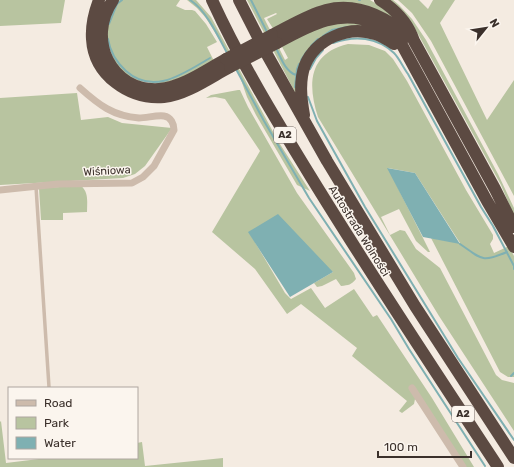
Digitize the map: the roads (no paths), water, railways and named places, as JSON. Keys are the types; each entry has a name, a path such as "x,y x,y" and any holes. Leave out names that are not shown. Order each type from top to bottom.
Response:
{"highway":[{"path":"98,0 92,24 92,40 98,62 111,79 119,86 130,92 141,96 156,97 174,95 184,92 228,63"},
{"path":"113,0 107,8 103,19 101,30 103,49 113,68 120,75 134,84 152,89 174,86 228,63 275,39 314,14 327,10 345,8 363,10 380,16 394,24 414,41"},
{"path":"202,0 218,13"},
{"name":"Autostrada Wolności","path":"212,0 265,100 360,258 497,465"},
{"name":"Autostrada Wolności","path":"239,0 265,51 327,161 414,306 513,457"},
{"path":"380,0 402,19 410,30 414,41 495,189 514,227"},
{"path":"275,39 319,22 352,17 367,20 386,30 400,41 404,52 514,247"},
{"path":"305,122 301,90 305,66 319,46 327,40 345,32 364,32 383,37 404,52"}],"street":[{"name":"Wiśniowa","path":"0,190 58,184 132,183 143,177 154,166 172,135 174,126 169,118 164,116 140,118 113,112 105,109 95,102 80,88"},
{"path":"412,388 463,467"}],"lane":[{"path":"36,187 50,386"}],"water":[{"path":"387,168 415,173 460,244 423,237"},
{"path":"278,214 333,272 290,297 248,232"}],"waterway":[{"path":"109,24 117,4 122,0"},
{"path":"190,0 196,4 216,31 227,53"},
{"path":"251,0 267,32"},
{"path":"323,36 332,30 347,27"},
{"path":"333,43 341,40 357,38 365,39 380,44 396,55 493,226 514,266 514,269"},
{"path":"108,39 112,52 122,68 137,78 147,82 169,80 210,58"},
{"path":"311,46 318,39"},
{"path":"276,48 286,67 296,75"},
{"path":"310,69 316,58 323,50"},
{"path":"301,60 307,51"},
{"path":"295,87 299,64"},
{"path":"236,69 264,121 309,198 391,319 485,466"},
{"path":"308,97 317,121 365,207 458,358 514,440"},
{"path":"460,244 482,258 492,258 507,252"},
{"path":"511,376 514,373"}]}
